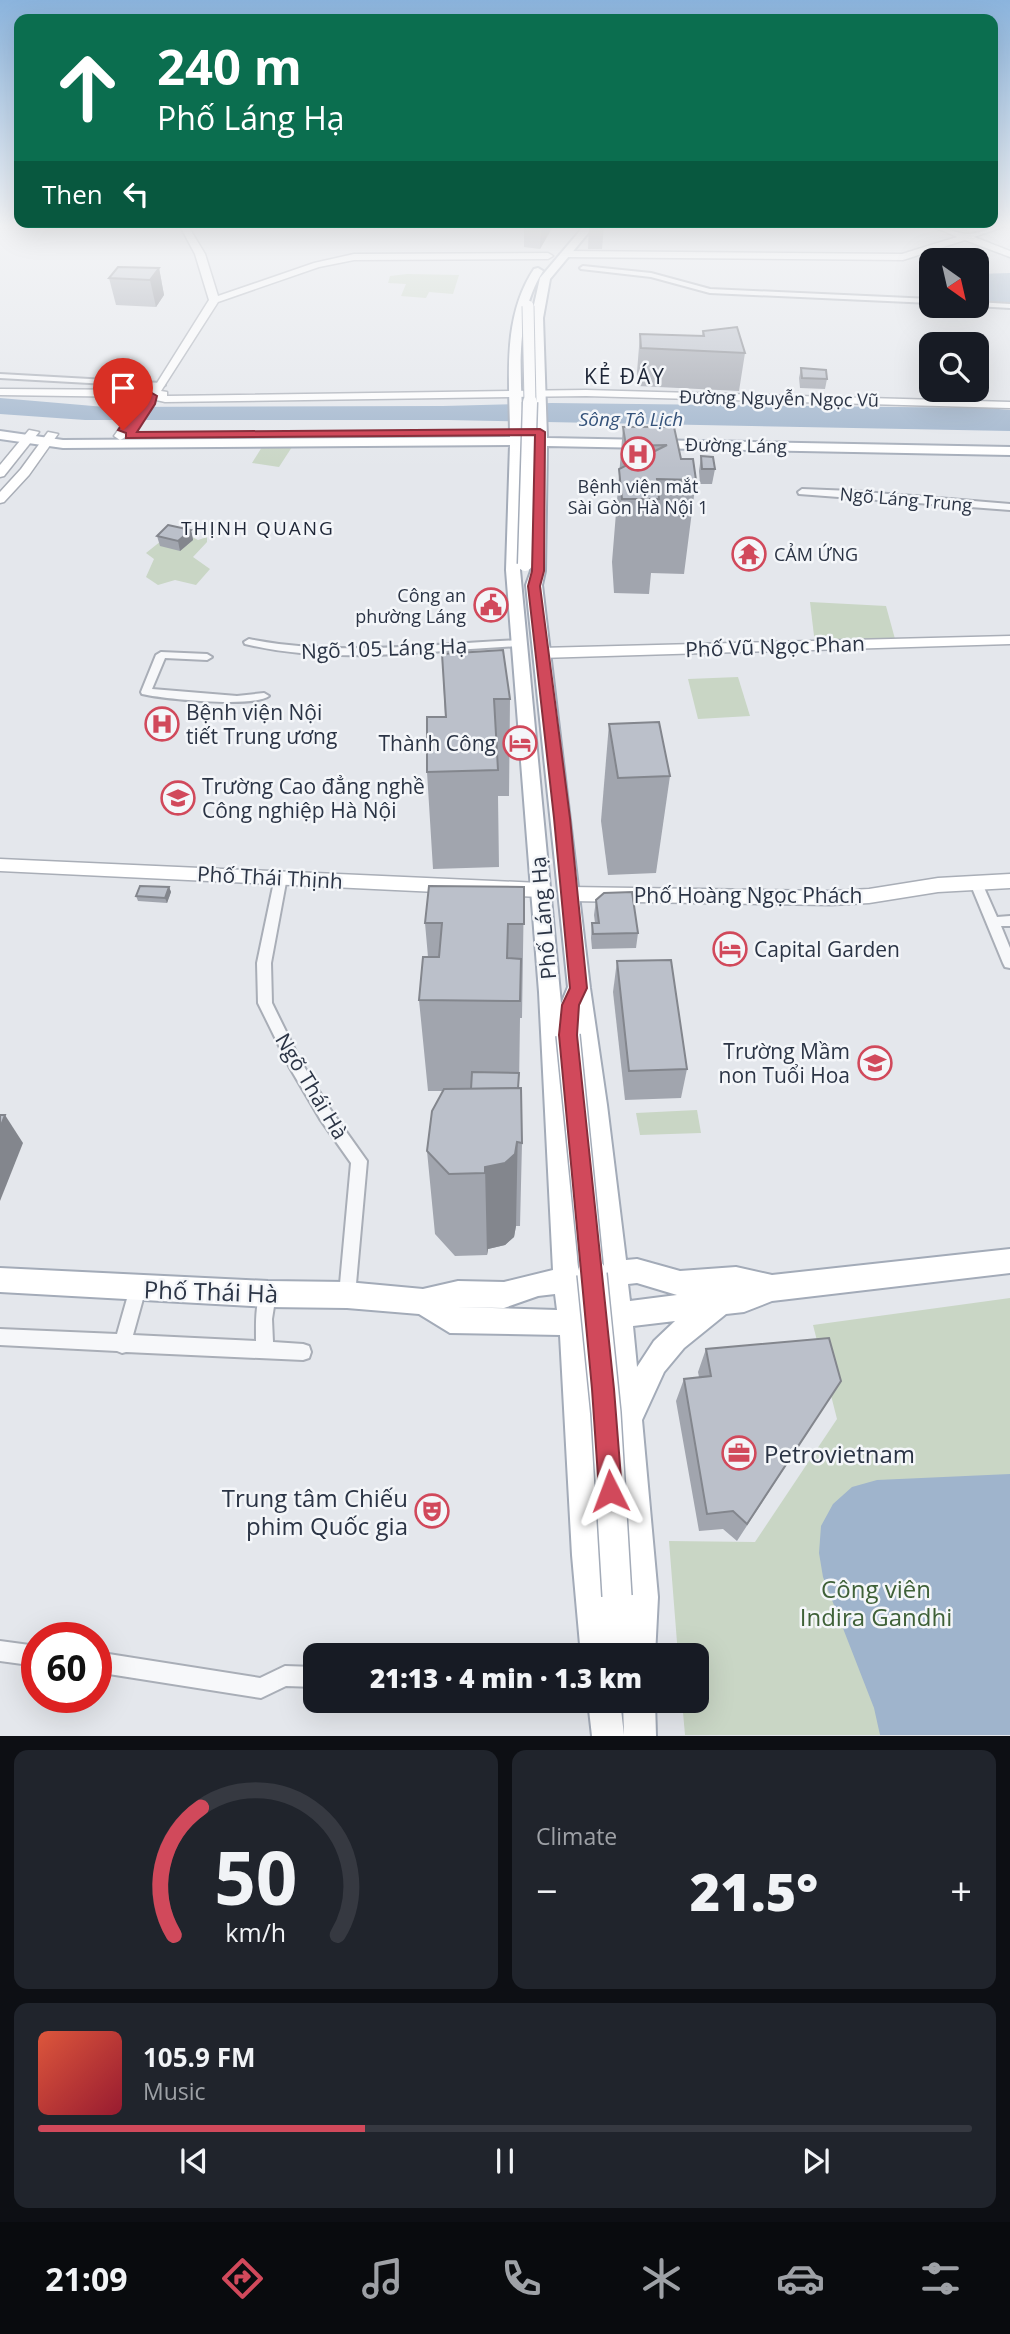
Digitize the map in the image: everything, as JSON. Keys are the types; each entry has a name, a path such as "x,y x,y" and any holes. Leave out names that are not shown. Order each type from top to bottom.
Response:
{"main road":[{"name":"Phố Láng Hạ","path":"523,307 516,331 517,472 513,570 550,992 566,1281 596,1643"},
{"path":"515,587 525,564 530,395 527,307"},
{"name":"Phố Láng Hạ","path":"538,307 541,396 538,571 534,586 619,1314 626,1426 643,1597 641,1643"},
{"path":"517,370 540,370"},
{"name":"Đường Láng","path":"0,427 29,436"},
{"name":"Đường Láng","path":"0,435 49,439 226,438 516,432 961,445 1010,443"},
{"name":"Đường Láng","path":"49,439 126,433 226,438"},
{"name":"Đường Láng","path":"961,445 1010,451"},
{"path":"517,472 538,473"},
{"path":"525,564 534,586"},
{"path":"529,745 553,744"},
{"path":"579,988 571,1005 568,1035 606,1413 617,1595 613,1643"},
{"path":"550,992 559,1007 568,1035"},
{"path":"563,1234 609,1230"},
{"path":"772,1287 1007,1259"},
{"name":"Phố Thái Hà","path":"0,1280 268,1294 347,1295 423,1301 458,1294 504,1295 538,1284 637,1272 680,1283 736,1279 772,1287"},
{"name":"Phố Thái Hà","path":"423,1301 450,1320 548,1324 744,1299 772,1287"},
{"path":"626,1426 640,1386 659,1353 679,1331 722,1301"},
{"path":"577,1394 624,1388"},
{"path":"617,1595 624,1621 626,1643"}],"street":[{"path":"126,433 161,385 210,307"},
{"path":"0,376 161,385"},
{"name":"Đường Nguyễn Ngọc Vũ","path":"0,391 147,401 541,396 1010,405"},
{"path":"0,473 29,436"},
{"path":"0,499 49,439"},
{"name":"Ngõ Láng Trung","path":"802,492 1010,508"},
{"name":"Phố Vũ Ngọc Phan","path":"540,653 1010,640"},
{"name":"Ngõ 105 Láng Hạ","path":"249,642 275,649 321,652 521,643"},
{"path":"207,657 162,655 146,692 237,699 264,696"},
{"name":"Phố Thái Thịnh","path":"0,865 540,890"},
{"name":"Ngõ Thái Hà","path":"281,877 264,963 265,1003 295,1064 325,1114 359,1161 347,1295"},
{"name":"Phố Hoàng Ngọc Phách","path":"570,894 831,898 869,896 938,885 1010,881"},
{"path":"976,883 1010,963"},
{"path":"992,922 1010,921"},
{"path":"122,1345 138,1288"},
{"path":"265,1350 264,1319 268,1294"},
{"path":"0,1337 303,1352"},
{"path":"0,1651 21,1654"},
{"path":"112,1665 261,1688 285,1676 303,1677"}],"green space":[{"path":"262,447 292,447 279,467 252,463"},
{"path":"188,535 198,540 207,537 207,542 193,557 210,569 196,585 175,580 158,585 146,577 154,559 146,553 161,541"},
{"path":"810,602 886,606 895,639 815,644"},
{"path":"738,677 750,716 698,719 688,679"},
{"path":"697,1110 701,1133 640,1135 636,1113"},
{"name":"Công viên Indira Gandhi","path":"1010,1298 1010,1735 685,1735 683,1713 709,1713 709,1643 677,1643 669,1541 755,1542 837,1419 813,1325"}],"water":[{"name":"Sông Tô Lịch","path":"0,398 105,407 552,403 987,408 1010,410 1010,431 447,420 85,420 0,414"},
{"path":"1010,1474 1010,1735 880,1735 874,1708 823,1577 819,1553 821,1526 833,1504 852,1487 877,1480"}],"building":[{"path":"737,327 745,353 641,348 640,334 704,336 703,331"},
{"path":"801,368 826,370 827,379 802,378"},
{"path":"623,427 674,427 681,459 693,459 696,480 657,479 659,499 622,499 619,469 667,445 626,446"},
{"path":"701,456 713,457 715,469 702,469"},
{"path":"168,525 191,530 178,541 157,536"},
{"path":"503,650 510,699 494,699 498,770 427,772 427,717 446,717 442,654"},
{"path":"659,722 670,776 618,778 609,724"},
{"path":"140,886 169,887 165,898 136,896"},
{"path":"429,886 524,887 524,924 508,924 507,958 521,959 520,1001 419,1000 423,957 439,957 442,923 425,923"},
{"path":"632,892 638,933 593,934 592,923 599,923 596,900 604,893"},
{"path":"671,960 687,1069 629,1071 617,961"},
{"path":"472,1072 519,1073 518,1088 471,1089"},
{"path":"521,1088 522,1143 517,1142 515,1154 505,1163 485,1167 485,1173 449,1174 427,1151 432,1111 444,1089"},
{"path":"0,1115 5,1115 0,1128"},
{"name":"Petrovietnam","path":"829,1338 841,1381 747,1524 733,1511 707,1514 684,1379 711,1376 706,1349"}],"place":[{"name":"Bệnh viện mắt Sài Gòn Hà Nội 1","path":"638,454"},
{"name":"CẢM ỨNG","path":"749,554"},
{"name":"Công an phường Láng","path":"491,605"},
{"name":"Bệnh viện Nội tiết Trung ương","path":"162,724"},
{"name":"Thành Công","path":"520,743"},
{"name":"Trường Cao đẳng nghề Công nghiệp Hà Nội","path":"178,798"},
{"name":"Capital Garden","path":"730,949"},
{"name":"Trường Mầm non Tuổi Hoa","path":"875,1063"},
{"name":"Petrovietnam","path":"739,1453"},
{"name":"Trung tâm Chiếu phim Quốc gia","path":"432,1511"}],"district":[{"name":"KẺ ĐÁY","path":"625,376"},
{"name":"THỊNH QUANG","path":"258,528"}],"route":[{"path":"123,430 141,404 152,396 129,435 540,432 538,571 534,586 579,988 571,1005 568,1035 606,1413 610,1491"}]}
